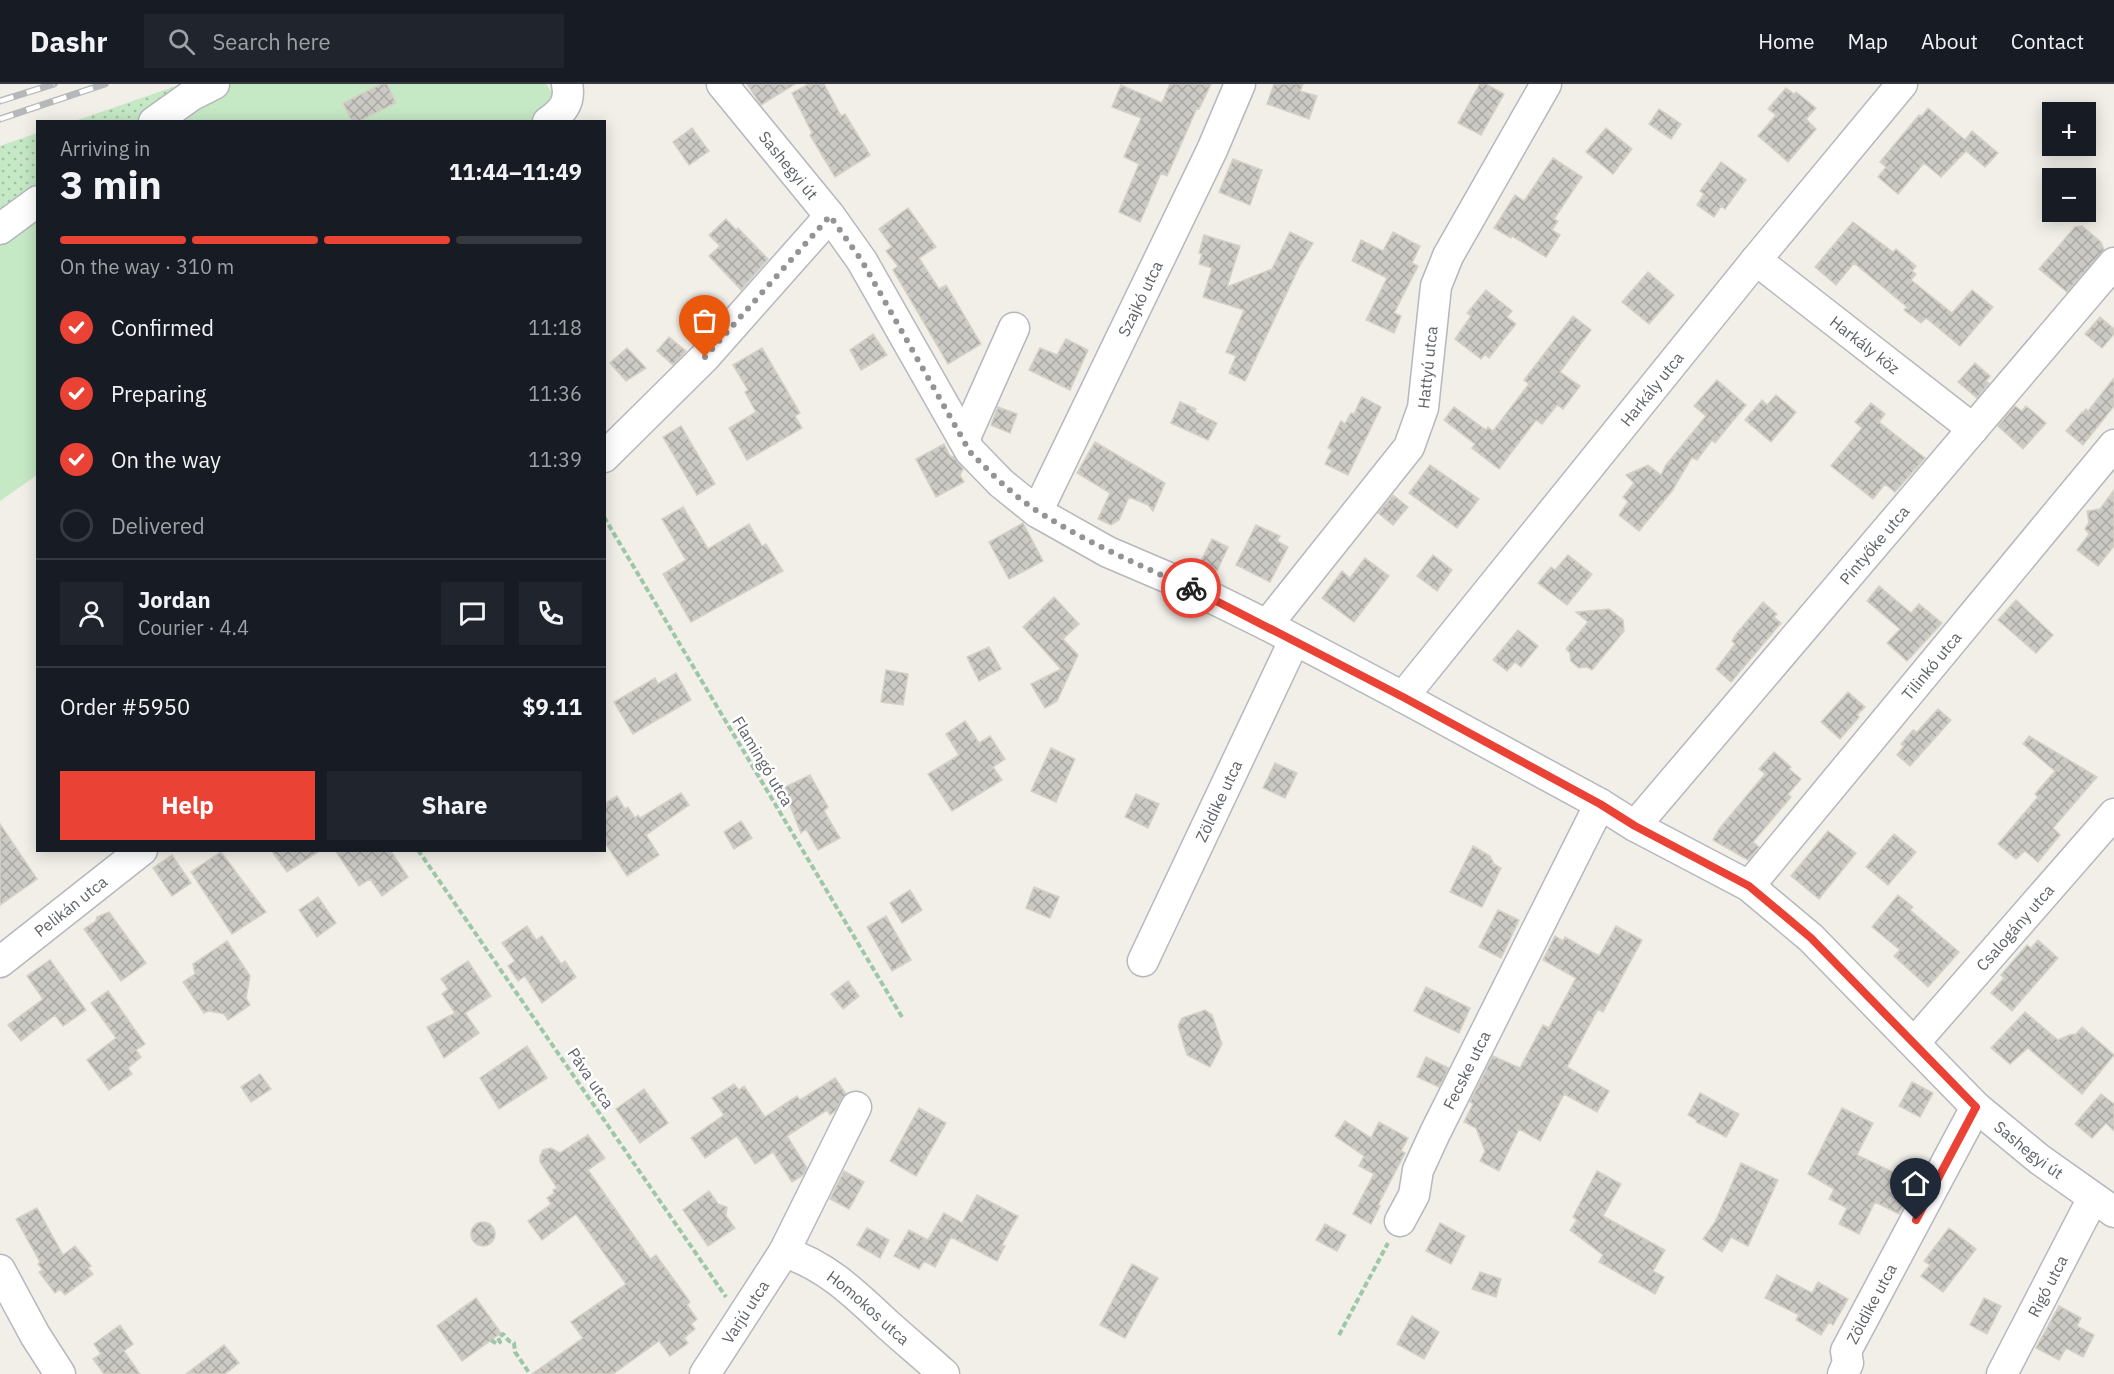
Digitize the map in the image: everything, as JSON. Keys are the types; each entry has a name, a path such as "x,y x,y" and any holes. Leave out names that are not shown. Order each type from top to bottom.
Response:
{"street":[{"path":"157,120 192,95 214,84"},
{"path":"551,120 562,111 567,102 567,84"},
{"name":"Sashegyi út","path":"722,84 830,216 862,261 970,452 1001,483 1037,512 1108,552 1190,587 1267,625 1289,652 1403,697 1600,804 1635,826 1749,886 1811,938 1976,1107 2039,1159 2104,1205"},
{"name":"Szajkó utca","path":"1037,512 1212,150 1240,84"},
{"name":"Hattyú utca","path":"1267,625 1409,447 1423,408 1436,286 1448,256 1546,84"},
{"name":"Harkály utca","path":"1403,697 1756,260 1902,84"},
{"path":"0,229 36,202"},
{"path":"606,454 705,357 830,216"},
{"name":"Harkály köz","path":"1756,260 1973,429"},
{"name":"Pintyőke utca","path":"1635,826 2114,263"},
{"path":"964,440 1014,328"},
{"name":"Tilinkó utca","path":"1749,886 2114,445"},
{"name":"Zöldike utca","path":"1143,961 1289,652"},
{"name":"Fecske utca","path":"1400,1221 1414,1195 1418,1170 1435,1133 1600,804"},
{"name":"Csalogány utca","path":"1915,1042 2114,814"},
{"name":"Pelikán utca","path":"0,962 139,852"},
{"name":"Varjú utca","path":"705,1374 784,1252 856,1107"},
{"name":"Zöldike utca","path":"1843,1374 1848,1363 1846,1351 1976,1107"},
{"name":"Rigó utca","path":"2002,1374 2104,1205"},
{"name":"Homokos utca","path":"784,1252 804,1258 830,1275 944,1374"},
{"path":"0,1270 35,1335 60,1374"}],"path":[{"name":"Flamingó utca","path":"606,520 903,1017"},
{"name":"Páva utca","path":"419,852 742,1319"},
{"path":"1339,1335 1400,1221"},
{"path":"491,1340 497,1344 500,1342 498,1338 503,1334 514,1343 515,1352 530,1374"}],"green space":[{"path":"182,84 198,84 180,91 140,120 78,120"},
{"path":"198,84 546,84 559,102 534,120 142,120 180,91"},
{"path":"36,133 36,199 0,224 0,146"},
{"path":"36,199 36,476 0,501 0,224"}],"building":[{"path":"381,84 387,84 396,103 361,120 351,120 343,103"},
{"path":"747,84 795,84 761,105"},
{"path":"809,84 824,84 841,116 845,114 870,155 835,177 810,135 812,133 792,93"},
{"path":"1170,84 1211,84 1199,109 1197,108 1167,176 1161,173 1140,222 1119,212 1139,164 1124,157 1141,118 1112,107 1121,85 1162,103"},
{"path":"1274,84 1303,84 1300,91 1317,96 1309,119 1267,104"},
{"path":"1480,84 1486,84 1504,94 1481,135 1458,123"},
{"path":"1786,88 1794,94 1796,92 1816,108 1806,119 1816,129 1788,162 1758,136 1776,115 1768,109"},
{"path":"1928,108 1965,140 1972,131 1998,153 1985,167 1966,151 1941,177 1924,163 1898,194 1878,177 1886,167 1880,162 1919,115 1922,116"},
{"path":"1659,109 1681,124 1671,139 1649,124"},
{"path":"692,128 709,151 689,165 673,142"},
{"path":"1606,128 1632,149 1613,174 1586,152"},
{"path":"1553,158 1582,177 1554,219 1558,221 1552,230 1560,235 1546,257 1494,228 1515,195 1524,201"},
{"path":"1233,159 1262,170 1250,205 1219,192"},
{"path":"1721,162 1746,180 1725,209 1721,206 1714,217 1697,205 1704,194 1700,191"},
{"path":"908,208 936,247 919,258 939,289 946,285 981,344 948,364 893,270 898,266 886,251 892,247 879,229"},
{"path":"726,219 768,259 741,290 709,256 720,246 709,235"},
{"path":"1853,222 1893,252 1896,249 1916,266 1912,271 1916,274 1911,280 1952,313 1972,290 1993,307 1960,346 1926,318 1921,323 1904,310 1907,307 1854,263 1836,285 1815,267"},
{"path":"2082,226 2101,242 2104,250 2067,292 2039,269 2075,227"},
{"path":"1290,232 1313,243 1300,265 1245,381 1229,373 1236,356 1226,352 1244,310 1203,297 1212,268 1199,264 1202,254 1199,253 1204,235 1240,246 1227,287 1272,269"},
{"path":"1393,232 1420,246 1412,263 1418,266 1394,313 1401,316 1394,333 1366,320 1387,278 1352,261 1361,240 1383,251"},
{"path":"1648,272 1674,295 1649,324 1622,302"},
{"path":"1486,290 1512,311 1507,317 1516,324 1489,358 1485,354 1481,359 1455,339 1471,316 1467,313"},
{"path":"1573,316 1591,330 1560,372 1580,386 1563,409 1557,405 1542,424 1536,420 1499,469 1472,448 1475,444 1444,420 1454,407 1486,430 1488,427 1493,431 1529,384 1524,380"},
{"path":"2100,317 2114,329 2114,334 2102,348 2085,334"},
{"path":"873,334 887,355 861,370 850,350"},
{"path":"669,337 686,351 673,365 657,351"},
{"path":"1066,339 1088,350 1070,390 1029,370 1040,348 1057,355"},
{"path":"627,348 646,368 626,381 610,363"},
{"path":"762,348 800,413 795,416 802,428 747,460 729,428 756,412 745,392 748,390 733,365"},
{"path":"1975,363 1990,376 1986,381 1989,383 1977,398 1958,382"},
{"path":"2114,378 2114,406 2083,445 2066,431 2082,412 2086,409 2088,411"},
{"path":"1717,380 1746,405 1715,443 1712,440 1697,460 1692,457 1672,491 1639,531 1619,515 1628,502 1623,497 1634,483 1626,475 1648,465 1661,475 1666,465 1706,416 1694,406"},
{"path":"1776,395 1796,412 1771,442 1745,420 1762,400 1767,405"},
{"path":"1362,397 1381,407 1348,475 1325,464 1332,450 1328,448 1341,421 1345,424 1351,413 1354,414"},
{"path":"1180,402 1196,409 1195,412 1217,423 1208,440 1171,423"},
{"path":"1871,403 1885,414 1879,422 1925,458 1895,492 1885,484 1873,499 1831,466 1862,428 1855,422"},
{"path":"2015,406 2022,411 2026,406 2046,423 2023,449 1998,426"},
{"path":"998,407 1017,414 1010,433 991,425"},
{"path":"681,426 715,484 697,495 663,437"},
{"path":"1095,442 1165,483 1153,511 1148,505 1129,497 1119,520 1111,525 1098,519 1110,493 1077,473"},
{"path":"944,444 950,456 954,457 963,469 960,475 964,482 936,497 916,459"},
{"path":"1430,465 1479,499 1457,528 1409,493"},
{"path":"2114,490 2114,546 2098,566 2077,550 2089,534 2085,529 2089,522 2087,511 2100,509"},
{"path":"1393,495 1408,507 1393,525 1378,513"},
{"path":"683,507 708,549 749,524 762,546 766,544 783,571 691,622 663,574 686,560 662,519"},
{"path":"1023,523 1043,561 1009,579 989,542"},
{"path":"1256,525 1280,536 1277,541 1288,547 1270,582 1236,565"},
{"path":"1212,539 1228,547 1217,571 1200,563"},
{"path":"1433,555 1452,570 1437,591 1417,576"},
{"path":"1568,555 1592,574 1567,605 1538,583 1551,567 1555,570"},
{"path":"1365,558 1389,576 1354,622 1322,598 1342,571 1350,578"},
{"path":"1879,586 1911,613 1919,604 1942,623 1907,661 1887,643 1900,629 1867,601"},
{"path":"1054,597 1079,624 1063,639 1078,655 1057,701 1045,708 1031,684 1061,669 1023,627"},
{"path":"2016,600 2053,635 2036,653 1998,620"},
{"path":"1763,602 1777,614 1774,617 1781,623 1731,682 1716,669 1735,644 1732,641 1737,633"},
{"path":"1609,609 1623,620 1624,631 1592,670 1587,667 1579,668 1571,661 1570,653 1566,649 1588,622 1576,612"},
{"path":"1518,630 1538,646 1521,667 1515,662 1507,671 1493,660"},
{"path":"989,647 1001,669 979,681 967,657"},
{"path":"886,670 908,674 903,705 881,702"},
{"path":"676,673 691,700 633,734 614,702 655,678 658,684"},
{"path":"1848,692 1865,707 1840,739 1821,722"},
{"path":"1938,709 1951,720 1910,766 1897,755 1904,746 1901,744 1913,730 1917,732"},
{"path":"965,721 979,743 990,736 1005,759 993,767 1002,780 952,811 928,774 959,755 946,734"},
{"path":"2029,736 2097,777 2053,828 2060,835 2038,862 2025,851 2016,859 1998,844 2038,797 2035,794 2055,771 2023,744"},
{"path":"1051,748 1075,759 1056,802 1031,791"},
{"path":"1774,752 1801,779 1788,794 1791,797 1753,842 1759,847 1748,860 1713,840 1719,829 1765,774 1759,769"},
{"path":"1275,763 1297,773 1285,798 1263,788"},
{"path":"810,775 828,807 824,811 840,838 818,850 806,829 801,833 783,788"},
{"path":"681,793 689,805 646,835 659,855 627,876 606,844 606,803 617,796 625,809 628,807 635,818 638,815 640,818"},
{"path":"1136,794 1159,804 1148,828 1125,817"},
{"path":"741,821 752,838 734,849 724,832"},
{"path":"0,824 37,879 0,905"},
{"path":"1828,831 1856,853 1819,899 1791,876"},
{"path":"1894,834 1916,852 1888,885 1866,867"},
{"path":"1473,846 1490,856 1494,864 1501,868 1482,907 1450,892"},
{"path":"221,852 266,912 232,934 191,872"},
{"path":"272,852 318,852 287,872"},
{"path":"336,852 391,852 408,877 382,896 370,879 359,886"},
{"path":"172,855 191,883 172,896 153,868"},
{"path":"1034,887 1059,897 1050,918 1026,908"},
{"path":"910,890 922,910 902,923 890,903"},
{"path":"1898,895 1913,907 1910,910 1959,952 1928,987 1894,956 1900,950 1872,927"},
{"path":"318,897 336,923 317,937 299,910"},
{"path":"1498,910 1519,920 1501,958 1479,947"},
{"path":"109,912 146,963 121,981 84,929 96,921 97,917"},
{"path":"886,916 911,960 892,971 867,927"},
{"path":"527,926 536,940 542,936 561,964 565,961 576,977 542,1003 525,976 518,981 508,966 515,961 502,943"},
{"path":"1616,926 1642,940 1603,1012 1598,1009 1567,1067 1609,1091 1597,1112 1564,1094 1540,1141 1519,1129 1499,1171 1480,1161 1485,1151 1476,1128 1464,1122 1473,1104 1470,1102 1493,1056 1520,1068 1543,1025 1549,1028 1576,978 1543,960 1555,936 1563,941 1565,937 1599,956"},
{"path":"2038,940 2058,958 2012,1011 1991,993 2004,978 2001,975 2027,945 2031,948"},
{"path":"227,941 250,976 246,998 250,1005 228,1020 224,1014 209,1011 204,1013 183,982 195,974 193,964"},
{"path":"50,960 86,1010 63,1026 55,1015 21,1041 8,1025 43,999 27,976"},
{"path":"468,961 491,996 465,1013 479,1033 444,1058 427,1027 455,1013 442,994 448,989 441,979"},
{"path":"848,981 859,996 843,1009 831,994"},
{"path":"1426,987 1470,1008 1459,1033 1414,1011"},
{"path":"108,991 145,1044 136,1050 141,1057 128,1068 132,1074 109,1090 87,1060 116,1038 91,1003"},
{"path":"1205,1010 1212,1015 1222,1044 1210,1067 1187,1055 1178,1026 1182,1018"},
{"path":"2025,1012 2058,1040 2076,1034 2082,1027 2114,1055 2082,1094 2028,1048 2010,1064 1991,1048"},
{"path":"527,1046 547,1078 499,1109 480,1078"},
{"path":"1426,1057 1449,1068 1439,1087 1417,1077"},
{"path":"260,1074 271,1089 251,1102 241,1087"},
{"path":"835,1078 846,1094 835,1111 830,1115 827,1110 787,1136 807,1168 803,1175 792,1182 773,1152 755,1164 737,1136 705,1158 691,1138 724,1115 712,1098 734,1084 739,1090 744,1086 765,1117 797,1096 800,1100"},
{"path":"1912,1082 1933,1093 1920,1117 1899,1106"},
{"path":"644,1089 668,1123 640,1143 616,1109"},
{"path":"1700,1093 1739,1114 1726,1137 1696,1122 1697,1120 1688,1115"},
{"path":"2101,1094 2114,1104 2114,1131 2106,1123 2092,1138 2075,1124"},
{"path":"919,1108 946,1123 916,1176 890,1161"},
{"path":"1842,1108 1873,1123 1857,1155 1916,1183 1899,1214 1875,1202 1859,1234 1839,1224 1847,1208 1829,1199 1834,1189 1808,1174"},
{"path":"1345,1121 1371,1138 1379,1122 1408,1138 1401,1151 1405,1153 1378,1205 1380,1206 1371,1224 1353,1214 1374,1174 1359,1166 1364,1156 1335,1136"},
{"path":"588,1135 605,1158 588,1170 650,1259 656,1255 690,1302 687,1305 697,1319 691,1324 695,1329 684,1338 688,1343 670,1356 659,1341 613,1374 532,1374 583,1338 571,1322 626,1284 576,1214 542,1240 528,1221 551,1204 547,1198 557,1188 540,1162 543,1150 551,1148 560,1153"},
{"path":"1741,1163 1778,1180 1748,1246 1731,1237 1722,1252 1703,1239 1715,1222"},
{"path":"844,1171 864,1182 849,1209 830,1199"},
{"path":"1597,1171 1621,1184 1603,1216 1665,1250 1653,1271 1664,1277 1655,1294 1599,1262 1603,1255 1570,1230 1577,1220 1573,1217"},
{"path":"709,1191 718,1204 727,1207 726,1216 735,1228 708,1246 683,1210"},
{"path":"977,1195 1018,1216 1002,1245 1005,1246 997,1261 951,1237 935,1267 924,1261 919,1269 894,1256 909,1230 928,1240 944,1213 962,1223"},
{"path":"37,1208 63,1255 75,1246 91,1266 88,1268 93,1274 65,1295 60,1289 55,1293 39,1272 43,1270 38,1264 40,1262 16,1219"},
{"path":"483,1222 492,1225 495,1234 492,1243 483,1246 474,1243 471,1234 474,1225"},
{"path":"1440,1223 1465,1236 1451,1264 1426,1251"},
{"path":"1325,1224 1346,1235 1337,1251 1316,1240"},
{"path":"867,1228 889,1240 880,1258 857,1245"},
{"path":"1949,1228 1976,1249 1943,1292 1921,1276 1930,1265 1924,1261"},
{"path":"1132,1264 1158,1278 1125,1338 1100,1325"},
{"path":"1480,1272 1501,1279 1496,1297 1472,1289"},
{"path":"1777,1275 1812,1293 1818,1282 1848,1299 1833,1325 1829,1322 1821,1335 1796,1320 1799,1315 1765,1298"},
{"path":"476,1298 501,1333 462,1361 437,1326"},
{"path":"1984,1298 2001,1306 1987,1334 1970,1325"},
{"path":"2059,1306 2081,1318 2077,1326 2094,1335 2083,1357 2066,1348 2059,1360 2036,1348"},
{"path":"1412,1316 1439,1332 1424,1359 1397,1344"},
{"path":"120,1325 133,1344 124,1351 140,1374 104,1374 93,1359 101,1354 94,1344"},
{"path":"224,1345 239,1363 225,1374 186,1374"}],"railway":[{"path":"0,101 54,84"},
{"path":"0,119 105,84"}],"way so far":[{"path":"705,357 830,216 862,261 970,452 1001,483 1037,512 1108,552 1191,588"}],"route":[{"path":"1191,588 1267,625 1403,697 1600,804 1635,826 1749,886 1811,938 1976,1107 1916,1220"}]}
